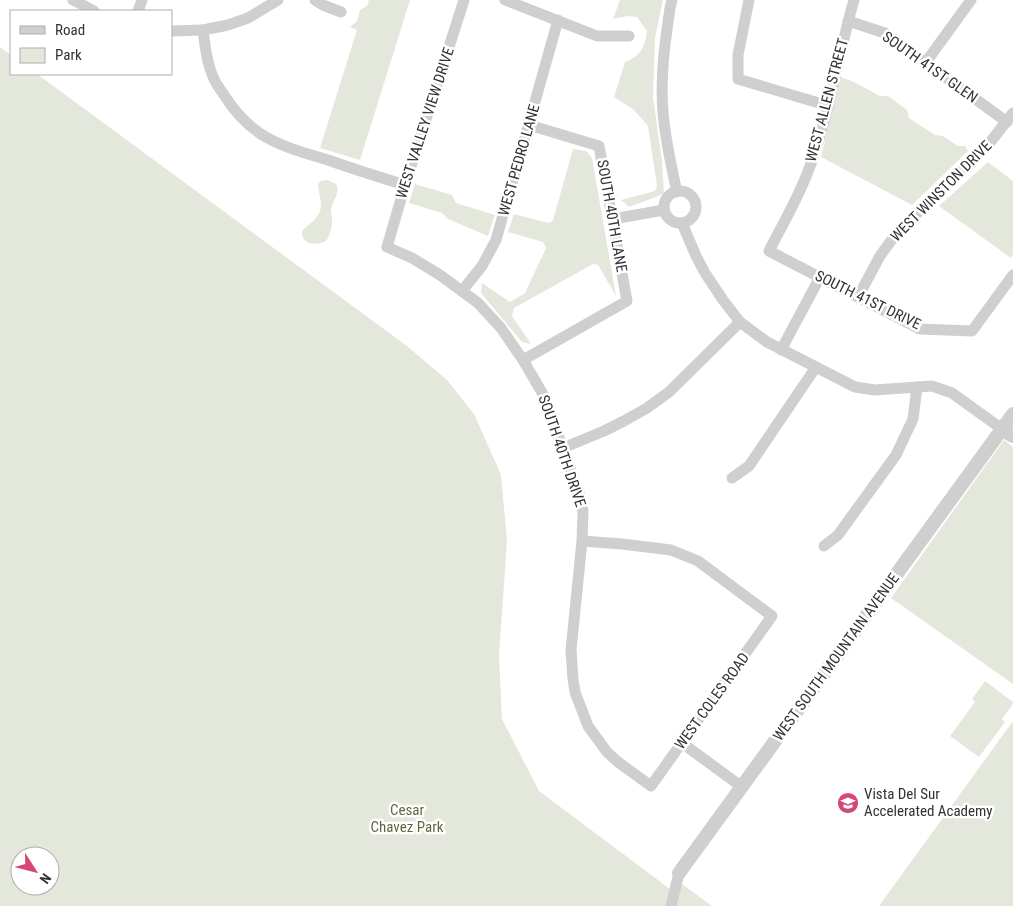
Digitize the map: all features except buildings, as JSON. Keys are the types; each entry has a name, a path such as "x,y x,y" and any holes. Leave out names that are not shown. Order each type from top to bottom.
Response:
{"street":[{"path":"73,0 92,10"},
{"path":"172,31 203,30 228,24 248,18 278,0"},
{"path":"315,0 341,12"},
{"name":"WEST VALLEY VIEW DRIVE","path":"387,247 464,0"},
{"path":"505,0 597,36 629,36"},
{"path":"672,0 663,58 663,111 670,165 677,192"},
{"path":"749,0 738,55 738,79 829,106"},
{"name":"WEST ALLEN STREET","path":"769,252 814,156 829,106 854,0"},
{"path":"926,62 971,0"},
{"name":"WEST PEDRO LANE","path":"462,291 482,266 496,240 558,20"},
{"name":"SOUTH 41ST GLEN","path":"848,21 885,33 1010,117"},
{"path":"203,30 207,55 214,79 231,105 244,121 255,130 276,143 296,151 405,185"},
{"name":"WEST WINSTON DRIVE","path":"858,297 880,256 893,238 988,145 1010,117"},
{"name":"SOUTH 40TH LANE","path":"523,360 627,301 599,146 529,125"},
{"path":"682,191 691,196 696,205 694,215 687,222 677,223 668,219 664,210 668,196 677,192 682,191"},
{"path":"613,219 664,210"},
{"path":"682,223 705,273 723,300 740,322 767,342 855,387 875,390 932,386 952,393 1008,433"},
{"name":"SOUTH 40TH DRIVE","path":"387,247 412,258 440,275 478,303 501,328 544,396 580,496 583,512 582,541 571,650 576,692 588,726 607,752 651,786"},
{"name":"SOUTH 41ST DRIVE","path":"769,252 920,328 972,331 1013,275"},
{"path":"781,350 820,278"},
{"path":"563,448 604,431 647,408 669,392 740,322"},
{"path":"732,478 749,466 816,367"},
{"path":"824,546 838,535 896,454 913,419 916,387"},
{"name":"WEST SOUTH MOUNTAIN AVENUE","path":"672,906 679,873 1008,433 1013,414"},
{"name":"WEST COLES ROAD","path":"582,541 622,544 678,552 698,561 772,616 651,786"},
{"path":"682,743 742,787"}],"green space":[{"path":"369,0 410,0 360,160 320,148 357,30 350,27 357,21 360,10 367,6"},
{"path":"620,0 663,0 655,38 653,97 662,161 664,194 629,207 621,200 655,191 657,186 648,126 634,110 614,97 625,62 635,57 641,50 647,31 637,17 628,16 613,19"},
{"name":"Cesar Chavez Park","path":"0,47 10,54 10,75 38,75 407,346 447,380 474,414 501,475 507,540 499,656 502,719 539,791 674,892 682,884 712,906 0,906"},
{"path":"841,77 880,96 888,96 907,110 909,118 935,135 943,136 958,146 965,146 968,151 912,205 821,157"},
{"path":"573,149 586,151 592,158 616,296 598,265 593,264 514,308 512,316 531,344 522,342 481,293 482,283 510,302 525,293 546,248 543,242 508,232 514,214 549,223 553,220"},
{"path":"988,162 1013,181 1013,254 1011,258 939,206"},
{"path":"327,180 336,184 337,188 337,194 331,210 331,230 326,241 314,244 304,239 302,231 319,213 321,205 318,184 321,181"},
{"path":"415,184 452,195 456,203 495,215 488,236 448,219 442,213 409,203"},
{"path":"1004,440 1013,447 1013,684 891,598"},
{"path":"985,681 1013,702 1013,704 1002,719 1005,722 979,757 950,736 975,702 972,699"},
{"path":"1013,721 1013,906 879,906"}],"place":[{"name":"Vista Del Sur Accelerated Academy","path":"848,803"}]}
